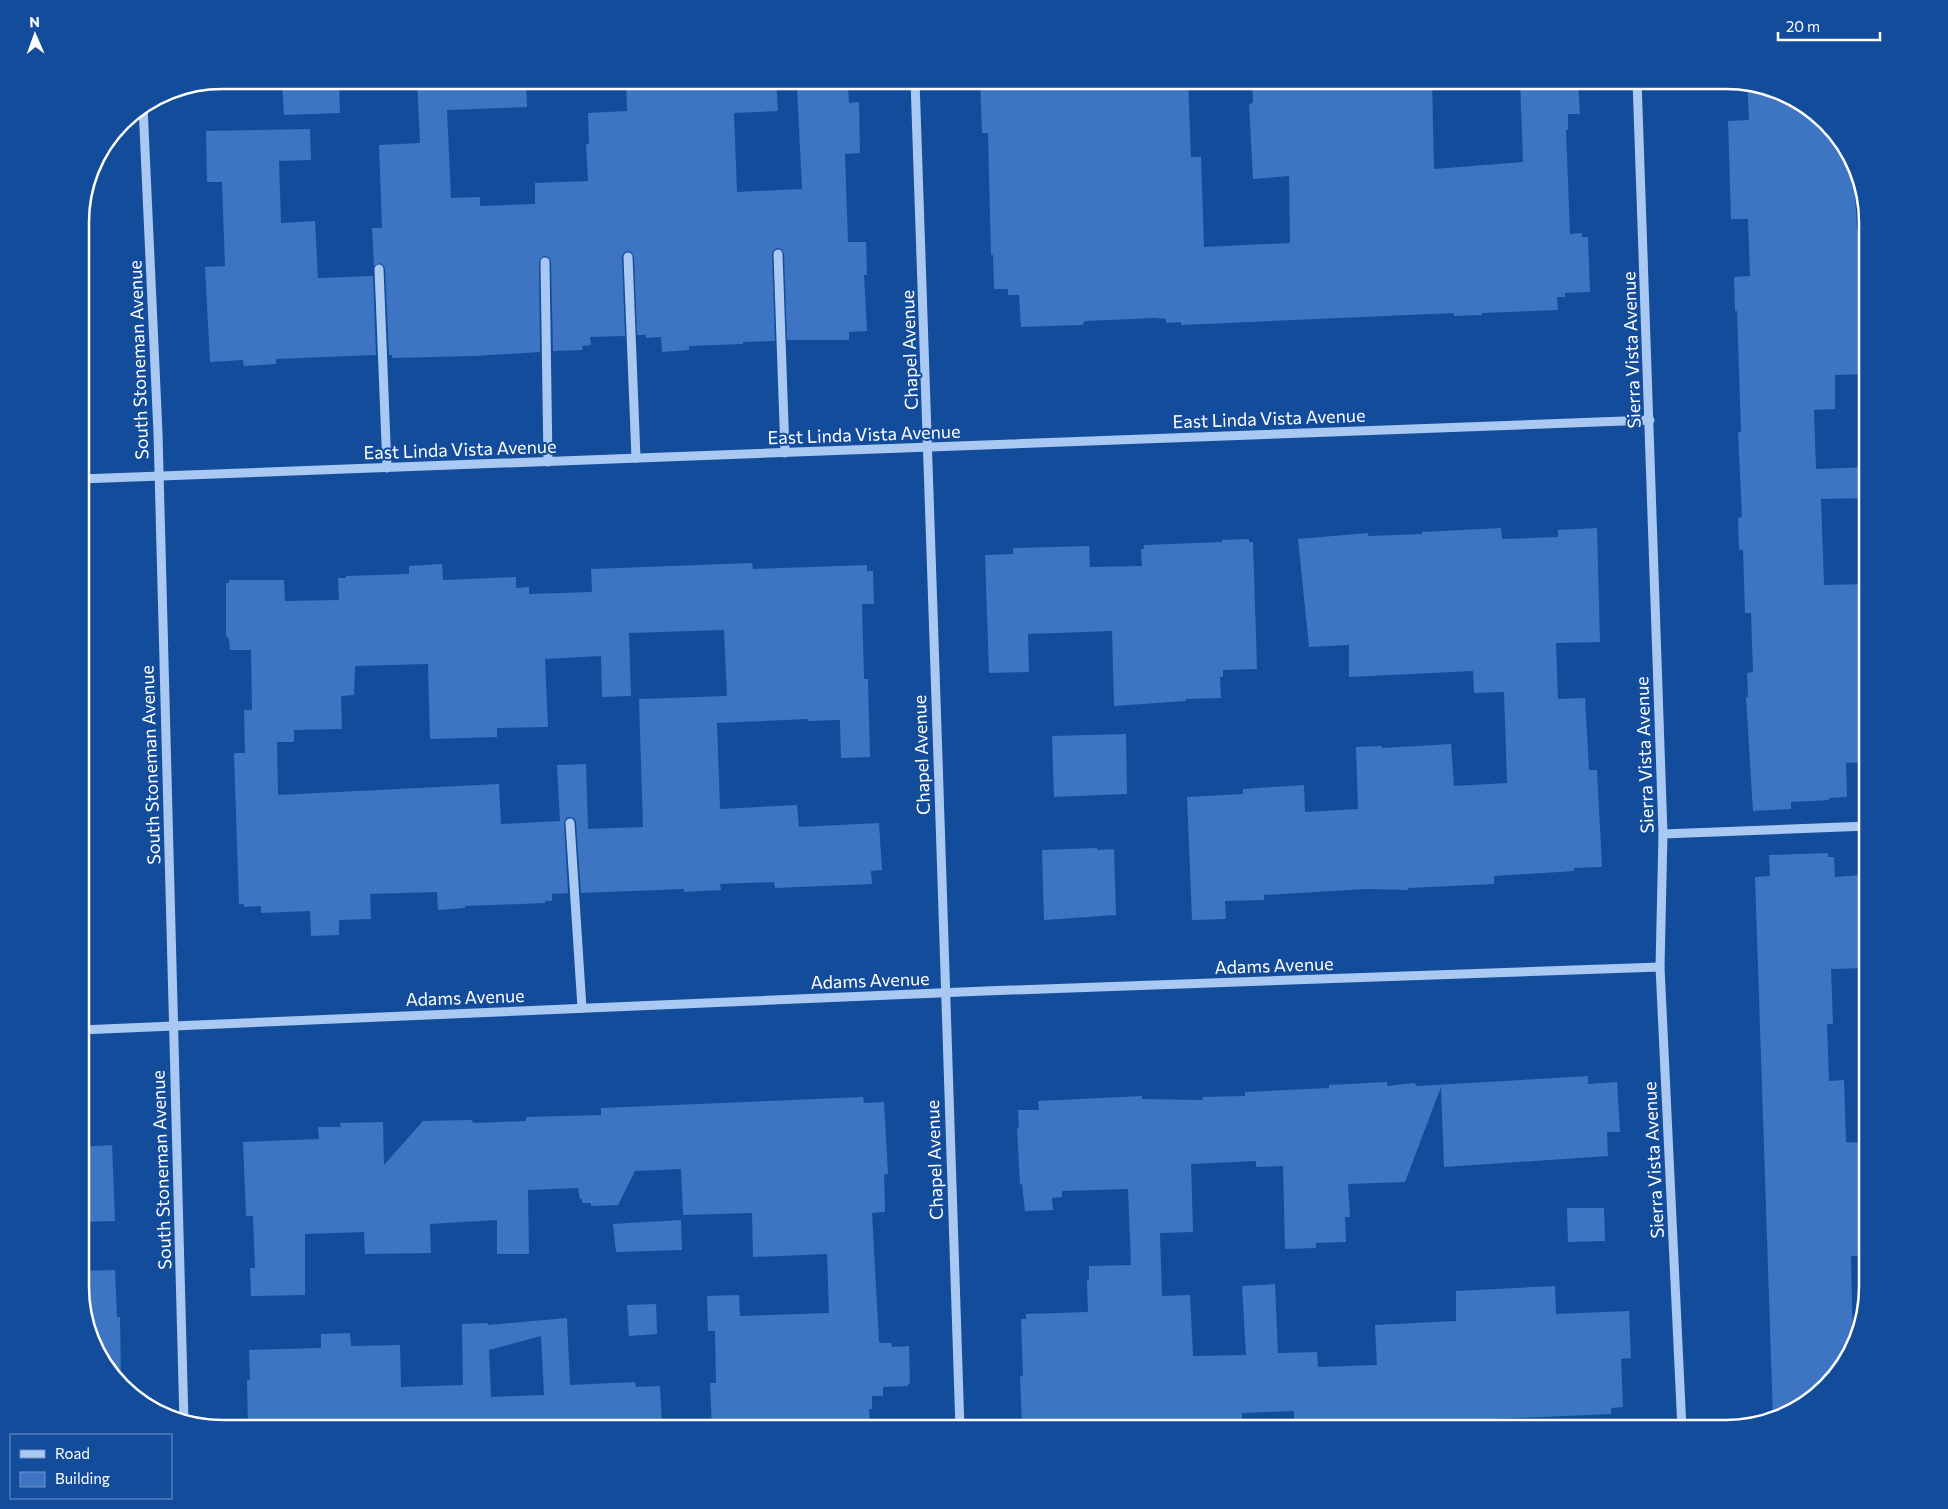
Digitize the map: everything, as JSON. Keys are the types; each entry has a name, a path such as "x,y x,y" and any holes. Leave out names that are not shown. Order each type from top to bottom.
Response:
{"street":[{"name":"Chapel Avenue","path":"915,89 929,448 944,994 960,1420"},
{"name":"Sierra Vista Avenue","path":"1637,89 1663,834 1660,967 1682,1420"},
{"name":"South Stoneman Avenue","path":"143,115 158,474 184,1415"},
{"path":"778,254 785,453"},
{"path":"628,257 636,458"},
{"path":"545,262 548,462"},
{"path":"379,269 387,468"},
{"name":"East Linda Vista Avenue","path":"89,478 158,474 387,468 1650,420"},
{"path":"570,823 582,1008"},
{"path":"1663,834 1859,826"},
{"name":"Adams Avenue","path":"89,1030 582,1008 1660,967"}],"building":[{"path":"283,89 339,89 340,113 284,115"},
{"path":"417,89 526,89 527,107 447,110 451,198 480,197 480,206 535,204 535,183 588,181 586,144 589,144 588,113 627,111 626,89 777,89 778,111 734,113 737,192 802,189 797,89 848,89 849,103 859,102 860,153 845,154 848,242 866,242 867,275 864,275 867,331 849,332 849,340 787,340 784,254 781,249 777,248 772,254 775,341 689,346 689,350 662,352 661,337 646,338 646,335 637,335 634,257 631,252 627,251 622,257 625,336 590,337 591,345 582,346 583,350 553,351 551,262 548,257 544,256 539,262 540,352 392,358 392,355 389,355 385,268 381,263 374,266 372,228 382,228 379,145 420,143"},
{"path":"980,89 1188,89 1191,157 1201,157 1204,247 1290,243 1289,176 1253,179 1249,104 1253,103 1252,89 1432,89 1434,169 1523,162 1520,89 1579,89 1580,114 1568,114 1568,130 1566,130 1570,234 1582,233 1582,237 1588,237 1590,292 1565,293 1565,297 1557,297 1558,310 1482,313 1482,315 1454,316 1454,313 1181,325 1181,322 1166,323 1166,319 1154,318 1085,321 1082,325 1021,327 1019,295 1008,295 1008,289 994,289 993,255 991,255 988,133 982,133"},
{"path":"1747,90 1785,102 1807,116 1820,128 1832,141 1846,163 1855,186 1857,230 1859,230 1859,374 1835,375 1835,409 1814,410 1816,469 1859,467 1859,498 1821,499 1824,585 1859,584 1859,762 1846,763 1847,797 1791,802 1791,809 1753,811 1746,697 1748,697 1747,673 1753,672 1751,613 1745,613 1743,550 1739,550 1738,518 1742,517 1738,432 1741,432 1734,277 1750,276 1748,219 1731,219 1728,121 1749,120"},
{"path":"310,129 311,160 279,161 281,223 315,221 318,278 373,276 376,355 276,359 276,364 244,366 243,360 210,362 205,267 225,266 222,182 207,182 206,131"},
{"path":"1501,528 1502,539 1558,537 1558,530 1597,528 1600,642 1556,643 1558,699 1585,698 1589,770 1597,770 1602,867 1574,868 1574,871 1494,876 1494,884 1408,888 1408,890 1367,889 1264,895 1264,900 1225,901 1226,919 1192,920 1187,797 1243,794 1243,789 1304,785 1305,812 1358,809 1356,747 1382,746 1382,748 1451,744 1454,786 1507,783 1504,692 1474,693 1473,671 1349,677 1349,645 1309,647 1298,539 1368,533 1368,536 1422,534 1422,532"},
{"path":"1249,539 1249,542 1253,542 1257,669 1223,670 1223,677 1220,677 1221,698 1186,699 1186,701 1114,706 1112,631 1028,634 1029,672 989,673 985,555 1013,554 1013,548 1089,546 1090,567 1142,566 1141,549 1144,549 1144,545"},
{"path":"752,563 753,569 867,565 867,571 873,571 874,604 862,604 864,679 868,679 870,757 841,758 840,720 808,721 808,719 717,723 720,809 797,805 799,827 879,823 882,870 871,871 872,884 775,888 774,882 720,884 721,890 684,892 684,889 581,893 576,823 575,819 570,817 566,818 564,823 568,893 552,894 552,901 545,901 545,903 465,906 465,908 438,910 437,892 370,894 371,919 339,920 339,935 311,936 310,911 261,913 261,906 244,907 244,904 239,904 234,753 245,753 244,710 252,710 251,650 230,650 229,639 226,636 226,583 229,583 229,580 284,580 285,601 339,600 338,578 346,578 346,576 409,574 409,566 442,564 443,580 516,577 516,588 529,587 529,594 592,592 591,569","holes":["724,630 727,696 639,699 643,827 588,829 586,764 557,765 560,821 501,824 499,784 278,795 277,742 294,742 294,730 342,729 341,696 354,695 355,666 428,664 430,739 497,737 497,728 548,727 545,659 601,656 602,697 631,696 629,633"]},
{"path":"1126,734 1127,794 1054,797 1052,736"},
{"path":"1097,848 1097,850 1114,849 1116,915 1044,920 1042,850"},
{"path":"1828,853 1828,857 1834,857 1835,877 1859,875 1859,968 1831,969 1833,1024 1827,1024 1829,1081 1844,1080 1846,1142 1859,1143 1859,1256 1851,1256 1853,1328 1846,1346 1837,1361 1820,1381 1800,1398 1773,1412 1755,877 1770,876 1769,855"},
{"path":"1588,1076 1588,1084 1617,1082 1620,1132 1607,1132 1608,1156 1444,1167 1441,1087 1405,1182 1348,1184 1350,1217 1345,1217 1346,1242 1316,1243 1316,1248 1285,1249 1283,1166 1256,1167 1256,1161 1191,1164 1193,1232 1160,1233 1162,1296 1190,1295 1193,1356 1246,1355 1242,1286 1275,1284 1278,1353 1317,1352 1318,1367 1377,1365 1375,1325 1456,1321 1456,1291 1555,1286 1556,1314 1629,1311 1631,1358 1621,1359 1623,1407 1611,1408 1611,1414 1467,1420 1294,1420 1294,1411 1242,1413 1242,1420 1022,1420 1020,1376 1023,1376 1021,1319 1026,1319 1026,1314 1088,1312 1087,1280 1089,1280 1089,1266 1131,1265 1128,1189 1062,1191 1062,1197 1052,1198 1053,1210 1025,1211 1022,1184 1020,1184 1018,1110 1039,1110 1038,1101 1142,1096 1142,1099 1203,1100 1202,1097 1245,1096 1245,1092 1329,1088 1329,1085 1387,1082 1387,1086 1414,1083 1417,1086"},
{"path":"863,1097 864,1103 884,1102 888,1174 884,1174 885,1212 872,1213 879,1341 880,1343 891,1343 892,1347 909,1346 910,1383 908,1386 883,1387 883,1396 872,1396 872,1409 869,1409 870,1420 712,1420 710,1383 716,1383 715,1331 708,1331 707,1296 739,1295 740,1316 829,1313 827,1254 753,1257 752,1213 683,1215 681,1169 635,1171 618,1205 591,1206 591,1203 582,1203 578,1188 528,1190 529,1254 497,1254 497,1220 430,1224 431,1253 365,1254 364,1232 305,1234 305,1295 251,1296 250,1268 255,1268 253,1216 246,1216 243,1142 319,1139 318,1127 341,1127 340,1123 383,1122 384,1165 423,1121 471,1120 474,1123 526,1121 526,1117 601,1115 601,1108"},
{"path":"112,1145 115,1221 89,1222 89,1146"},
{"path":"1567,1208 1604,1208 1605,1241 1568,1242"},
{"path":"681,1220 682,1250 616,1252 613,1224"},
{"path":"115,1270 117,1317 120,1317 121,1374 102,1346 93,1322 89,1296 89,1271"},
{"path":"656,1304 657,1334 629,1336 627,1305"},
{"path":"567,1318 570,1385 635,1382 636,1387 660,1386 662,1420 248,1420 247,1380 250,1380 249,1350 321,1348 321,1334 350,1333 351,1346 400,1345 401,1387 463,1385 462,1324 488,1323 488,1325","holes":["541,1336 544,1395 491,1397 489,1350"]}]}
